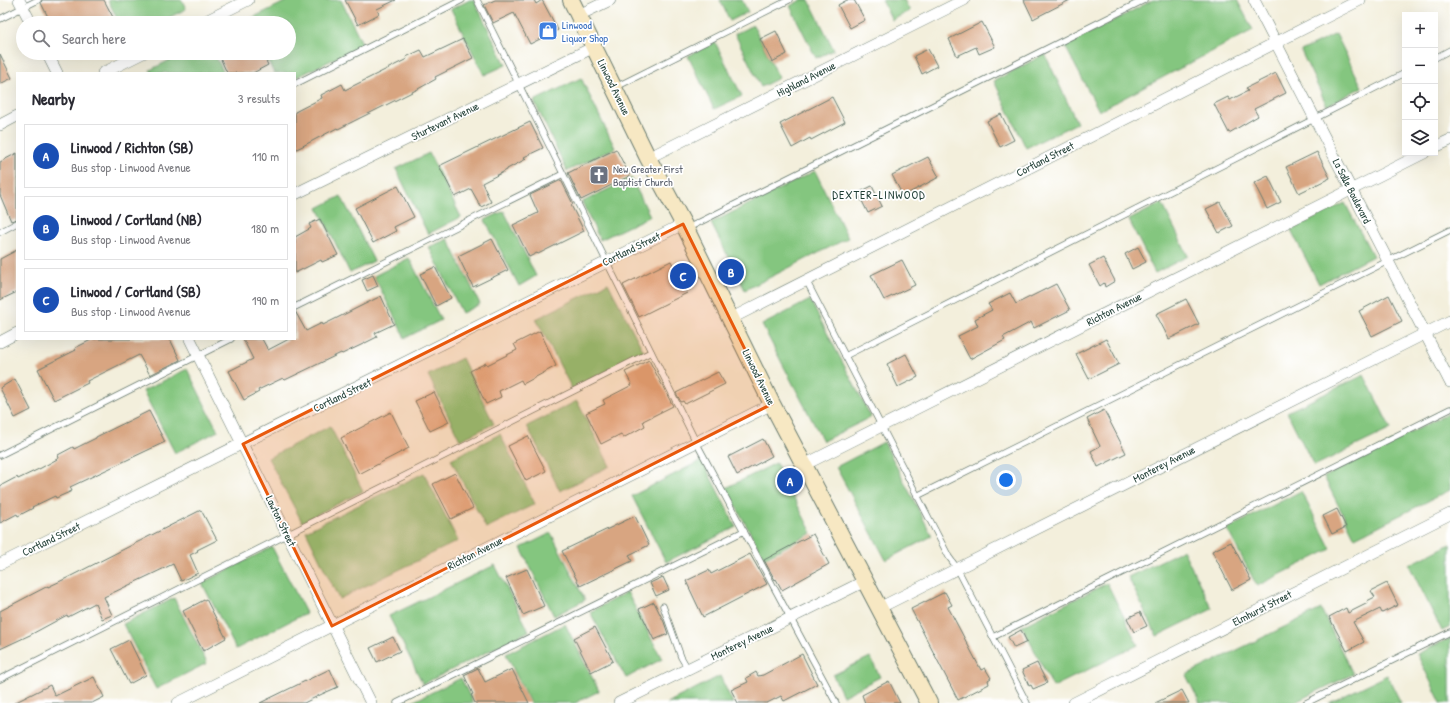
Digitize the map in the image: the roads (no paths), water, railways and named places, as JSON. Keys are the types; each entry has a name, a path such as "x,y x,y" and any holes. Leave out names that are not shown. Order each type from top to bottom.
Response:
{"street":[{"path":"216,16 248,0"},
{"path":"571,0 579,15 610,0"},
{"name":"Highland Avenue","path":"648,158 964,0"},
{"name":"La Salle Boulevard","path":"1254,0 1450,382"},
{"name":"Cortland Street","path":"730,319 1360,0"},
{"path":"21,4 27,16"},
{"name":"Linwood Avenue","path":"579,15 648,158 772,404 929,703"},
{"name":"Sturtevant Avenue","path":"296,194 594,47"},
{"path":"50,60 56,72"},
{"path":"105,72 129,60"},
{"path":"0,124 16,116"},
{"path":"1438,146 1450,140"},
{"name":"Richton Avenue","path":"804,466 1418,156"},
{"name":"Cortland Street","path":"0,564 606,262 684,227"},
{"name":"Monterey Avenue","path":"879,608 1450,321"},
{"path":"0,342 16,334"},
{"name":"Lawton Street","path":"190,340 371,703"},
{"name":"Richton Avenue","path":"178,703 772,404"},
{"name":"Elmhurst Street","path":"1074,703 1450,514"},
{"name":"Monterey Avenue","path":"619,703 865,581"}],"lane":[{"path":"0,20 21,4 38,0"},
{"path":"296,83 462,0"},
{"path":"477,0 696,442 836,703"},
{"path":"614,88 789,0"},
{"path":"684,227 1144,0"},
{"path":"1438,56 1450,50"},
{"path":"845,356 1402,75"},
{"path":"296,307 563,174"},
{"path":"0,232 16,224"},
{"path":"917,496 1450,230"},
{"path":"806,280 948,557 957,568 1027,703"},
{"path":"0,455 229,340"},
{"path":"0,679 651,352"},
{"path":"993,637 1450,409"},
{"path":"397,703 744,531"},
{"path":"663,606 681,657 688,669"},
{"path":"1306,703 1450,632"}],"place":[{"name":"Linwood Liquor Shop","path":"548,31"},
{"name":"New Greater First Baptist Church","path":"599,175"},
{"name":"Linwood / Cortland (NB)","path":"731,272"},
{"name":"Linwood / Cortland (SB)","path":"683,276"},
{"name":"Linwood / Richton (SB)","path":"790,481"}],"district":[{"name":"DEXTER-LINWOOD","path":"879,194"}]}
